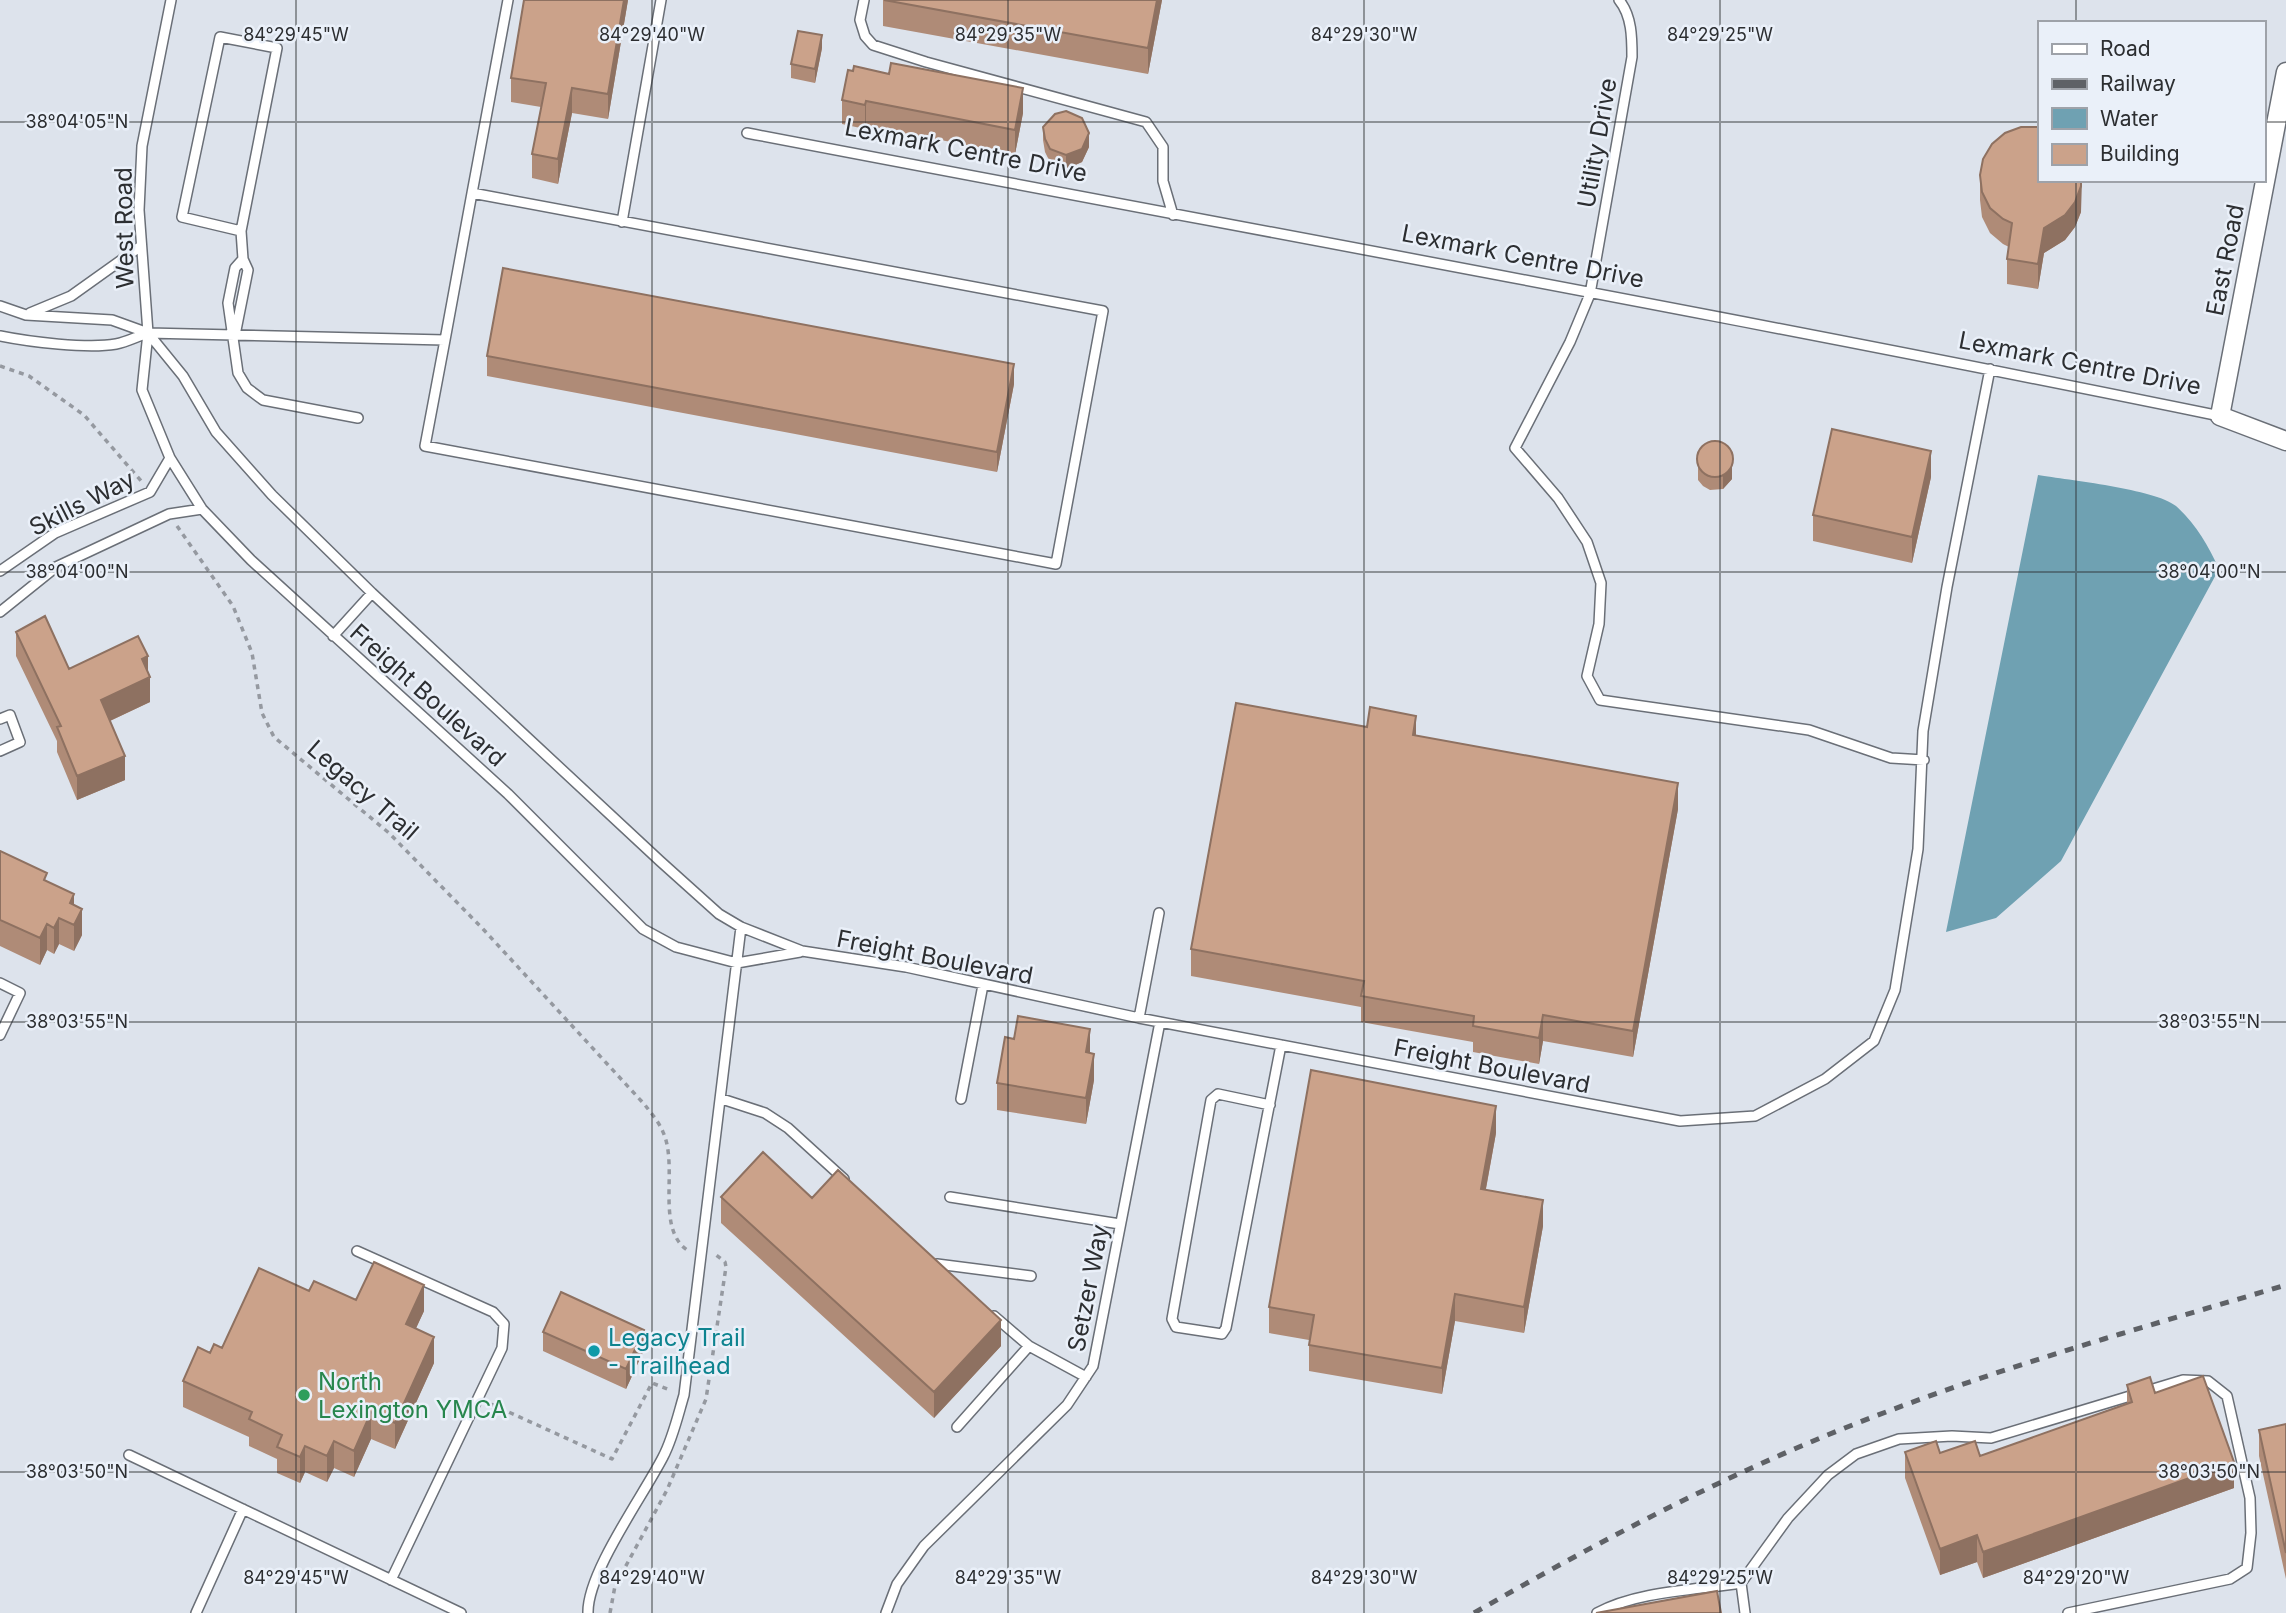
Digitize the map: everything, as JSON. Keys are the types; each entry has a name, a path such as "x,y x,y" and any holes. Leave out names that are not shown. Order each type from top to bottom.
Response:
{"street":[{"name":"East Road","path":"2265,181 2286,72"},
{"name":"East Road","path":"2220,416 2265,182"},
{"name":"Lexmark Centre Drive","path":"2220,416 2286,441"}],"lane":[{"name":"West Road","path":"148,333 139,210 142,146 171,0"},
{"path":"472,193 1104,311 1056,564 425,446 445,340 472,193 508,0"},
{"path":"622,222 661,0"},
{"path":"864,0 860,20 865,37 873,45 1146,122 1163,147 1163,181 1173,215"},
{"name":"Utility Drive","path":"1619,0 1628,18 1632,35 1632,57 1590,294 1570,342 1516,448 1558,498 1587,542 1601,583 1599,624 1587,676 1600,700 1809,730 1891,758 1924,760"},
{"path":"1626,0 1628,18"},
{"path":"240,231 182,217 220,37 277,48 240,231 243,259 248,270 235,335 239,373 247,388 263,400 358,418"},
{"name":"Lexmark Centre Drive","path":"747,133 1173,215 1486,271 1590,294 1990,369 2220,416"},
{"path":"26,315 71,296 141,246"},
{"path":"0,306 26,315 112,320 148,333 445,340"},
{"path":"0,336 42,342 116,344 148,333"},
{"name":"Freight Boulevard","path":"148,333 142,390 170,458 202,509 251,560 508,794 643,929 676,947 737,963 802,951"},
{"name":"Freight Boulevard","path":"148,333 183,376 216,432 272,495 372,593 660,861 719,914 741,927 802,951 906,967 1160,1022 1680,1121 1755,1116 1825,1079 1874,1041 1895,990 1918,849 1924,760 1923,731 1947,587 1990,369"},
{"name":"Skills Way","path":"0,572 55,533 150,492 170,458"},
{"name":"Skills Way","path":"0,612 56,567 169,514 202,509"},
{"path":"333,636 372,593"},
{"path":"0,719 10,715 20,742 0,751"},
{"path":"1139,1017 1159,914"},
{"path":"588,1613 588,1600 610,1548 665,1453 684,1395 741,927"},
{"path":"0,984 20,993 0,1035"},
{"path":"961,1099 983,985"},
{"name":"Setzer Way","path":"886,1613 897,1584 924,1546 1067,1405 1093,1366 1160,1022"},
{"path":"1269,1105 1218,1094 1211,1100 1172,1319 1176,1327 1222,1334 1226,1328 1281,1045"},
{"path":"722,1099 765,1113 776,1120 847,1182"},
{"path":"950,1197 1120,1224"},
{"path":"357,1251 493,1312 504,1324 502,1348 391,1580"},
{"path":"927,1255 946,1273"},
{"path":"937,1264 1031,1276"},
{"path":"984,1307 1029,1346 1086,1377"},
{"path":"957,1427 1029,1346"},
{"path":"1745,1613 1741,1583 1788,1518 1828,1475 1856,1454 1899,1440 1952,1436 1991,1438 2183,1380 2208,1381 2227,1396 2250,1497 2251,1533 2246,1568 2230,1579 2068,1613"},
{"path":"129,1455 461,1613"},
{"path":"196,1613 243,1509"},
{"path":"1597,1613 1611,1605 1638,1598 1741,1583"}],"path":[{"path":"0,366 29,376 84,415 150,492"},
{"name":"Legacy Trail","path":"169,514 233,606 252,653 262,713 274,737 389,833 492,939 645,1105 664,1133 670,1168 671,1227 677,1242 688,1251"},
{"path":"479,1398 612,1459 652,1383 684,1395 706,1399"}],"water":[{"path":"2038,475 2131,490 2165,500 2176,506 2195,528 2219,569 2061,861 1996,918 1946,932"}],"building":[{"path":"524,0 624,0 608,94 572,88 558,159 532,154 546,83 511,78"},
{"path":"884,0 1157,0 1148,48"},
{"path":"798,31 822,35 815,69 791,64"},
{"path":"891,63 1023,88 1015,130 866,101 865,105 842,100 848,70 853,71 854,66 889,74"},
{"path":"1066,111 1082,118 1089,133 1082,149 1066,155 1050,149 1043,127 1055,114"},
{"path":"2021,127 2038,127 2038,182 2081,182 2075,202 2065,215 2044,228 2038,264 2007,259 2012,223 1990,208 1982,192 1980,175 1983,159 1992,144 2005,133"},
{"path":"503,268 1014,364 997,452 487,356"},
{"path":"1832,429 1931,451 1912,537 1813,515"},
{"path":"1715,441 1727,447 1733,459 1727,471 1715,477 1703,471 1697,459 1703,447"},
{"path":"45,616 69,669 138,636 148,656 142,659 150,677 101,700 125,756 77,776 57,727 61,726 16,632"},
{"path":"1236,703 1367,727 1370,707 1416,716 1413,735 1678,783 1633,1031 1543,1015 1539,1038 1473,1026 1474,1016 1361,996 1364,981 1191,949"},
{"path":"0,851 47,873 44,880 74,894 70,903 82,909 74,925 59,918 54,928 47,924 40,938 0,920"},
{"path":"1018,1016 1090,1029 1086,1052 1094,1054 1086,1098 997,1083 1005,1037 1014,1039"},
{"path":"1311,1070 1496,1106 1481,1189 1543,1200 1524,1307 1455,1294 1442,1368 1309,1345 1314,1315 1269,1307"},
{"path":"763,1152 812,1198 838,1170 1001,1320 934,1392 721,1197"},
{"name":"North Lexington YMCA","path":"374,1262 424,1285 406,1324 434,1337 395,1423 371,1412 354,1451 334,1441 327,1456 305,1446 300,1457 277,1447 282,1435 249,1419 252,1412 183,1381 198,1347 210,1353 214,1344 222,1348 259,1268 309,1291 314,1281 356,1300"},
{"path":"561,1292 644,1330 626,1369 543,1332"},
{"path":"2203,1376 2234,1462 1983,1552 1977,1535 1940,1549 1905,1452 1936,1441 1940,1453 1975,1441 1980,1456 2132,1402 2127,1385 2150,1377 2155,1393"},
{"path":"2286,1424 2286,1553 2259,1430"},
{"path":"1717,1591 1721,1613 1596,1613"}],"railway":[{"path":"1474,1613 1670,1507 1821,1438 1924,1398 2026,1363 2286,1285"}],"place":[{"name":"Legacy Trail - Trailhead","path":"594,1351"},
{"name":"North Lexington YMCA","path":"304,1395"}]}
